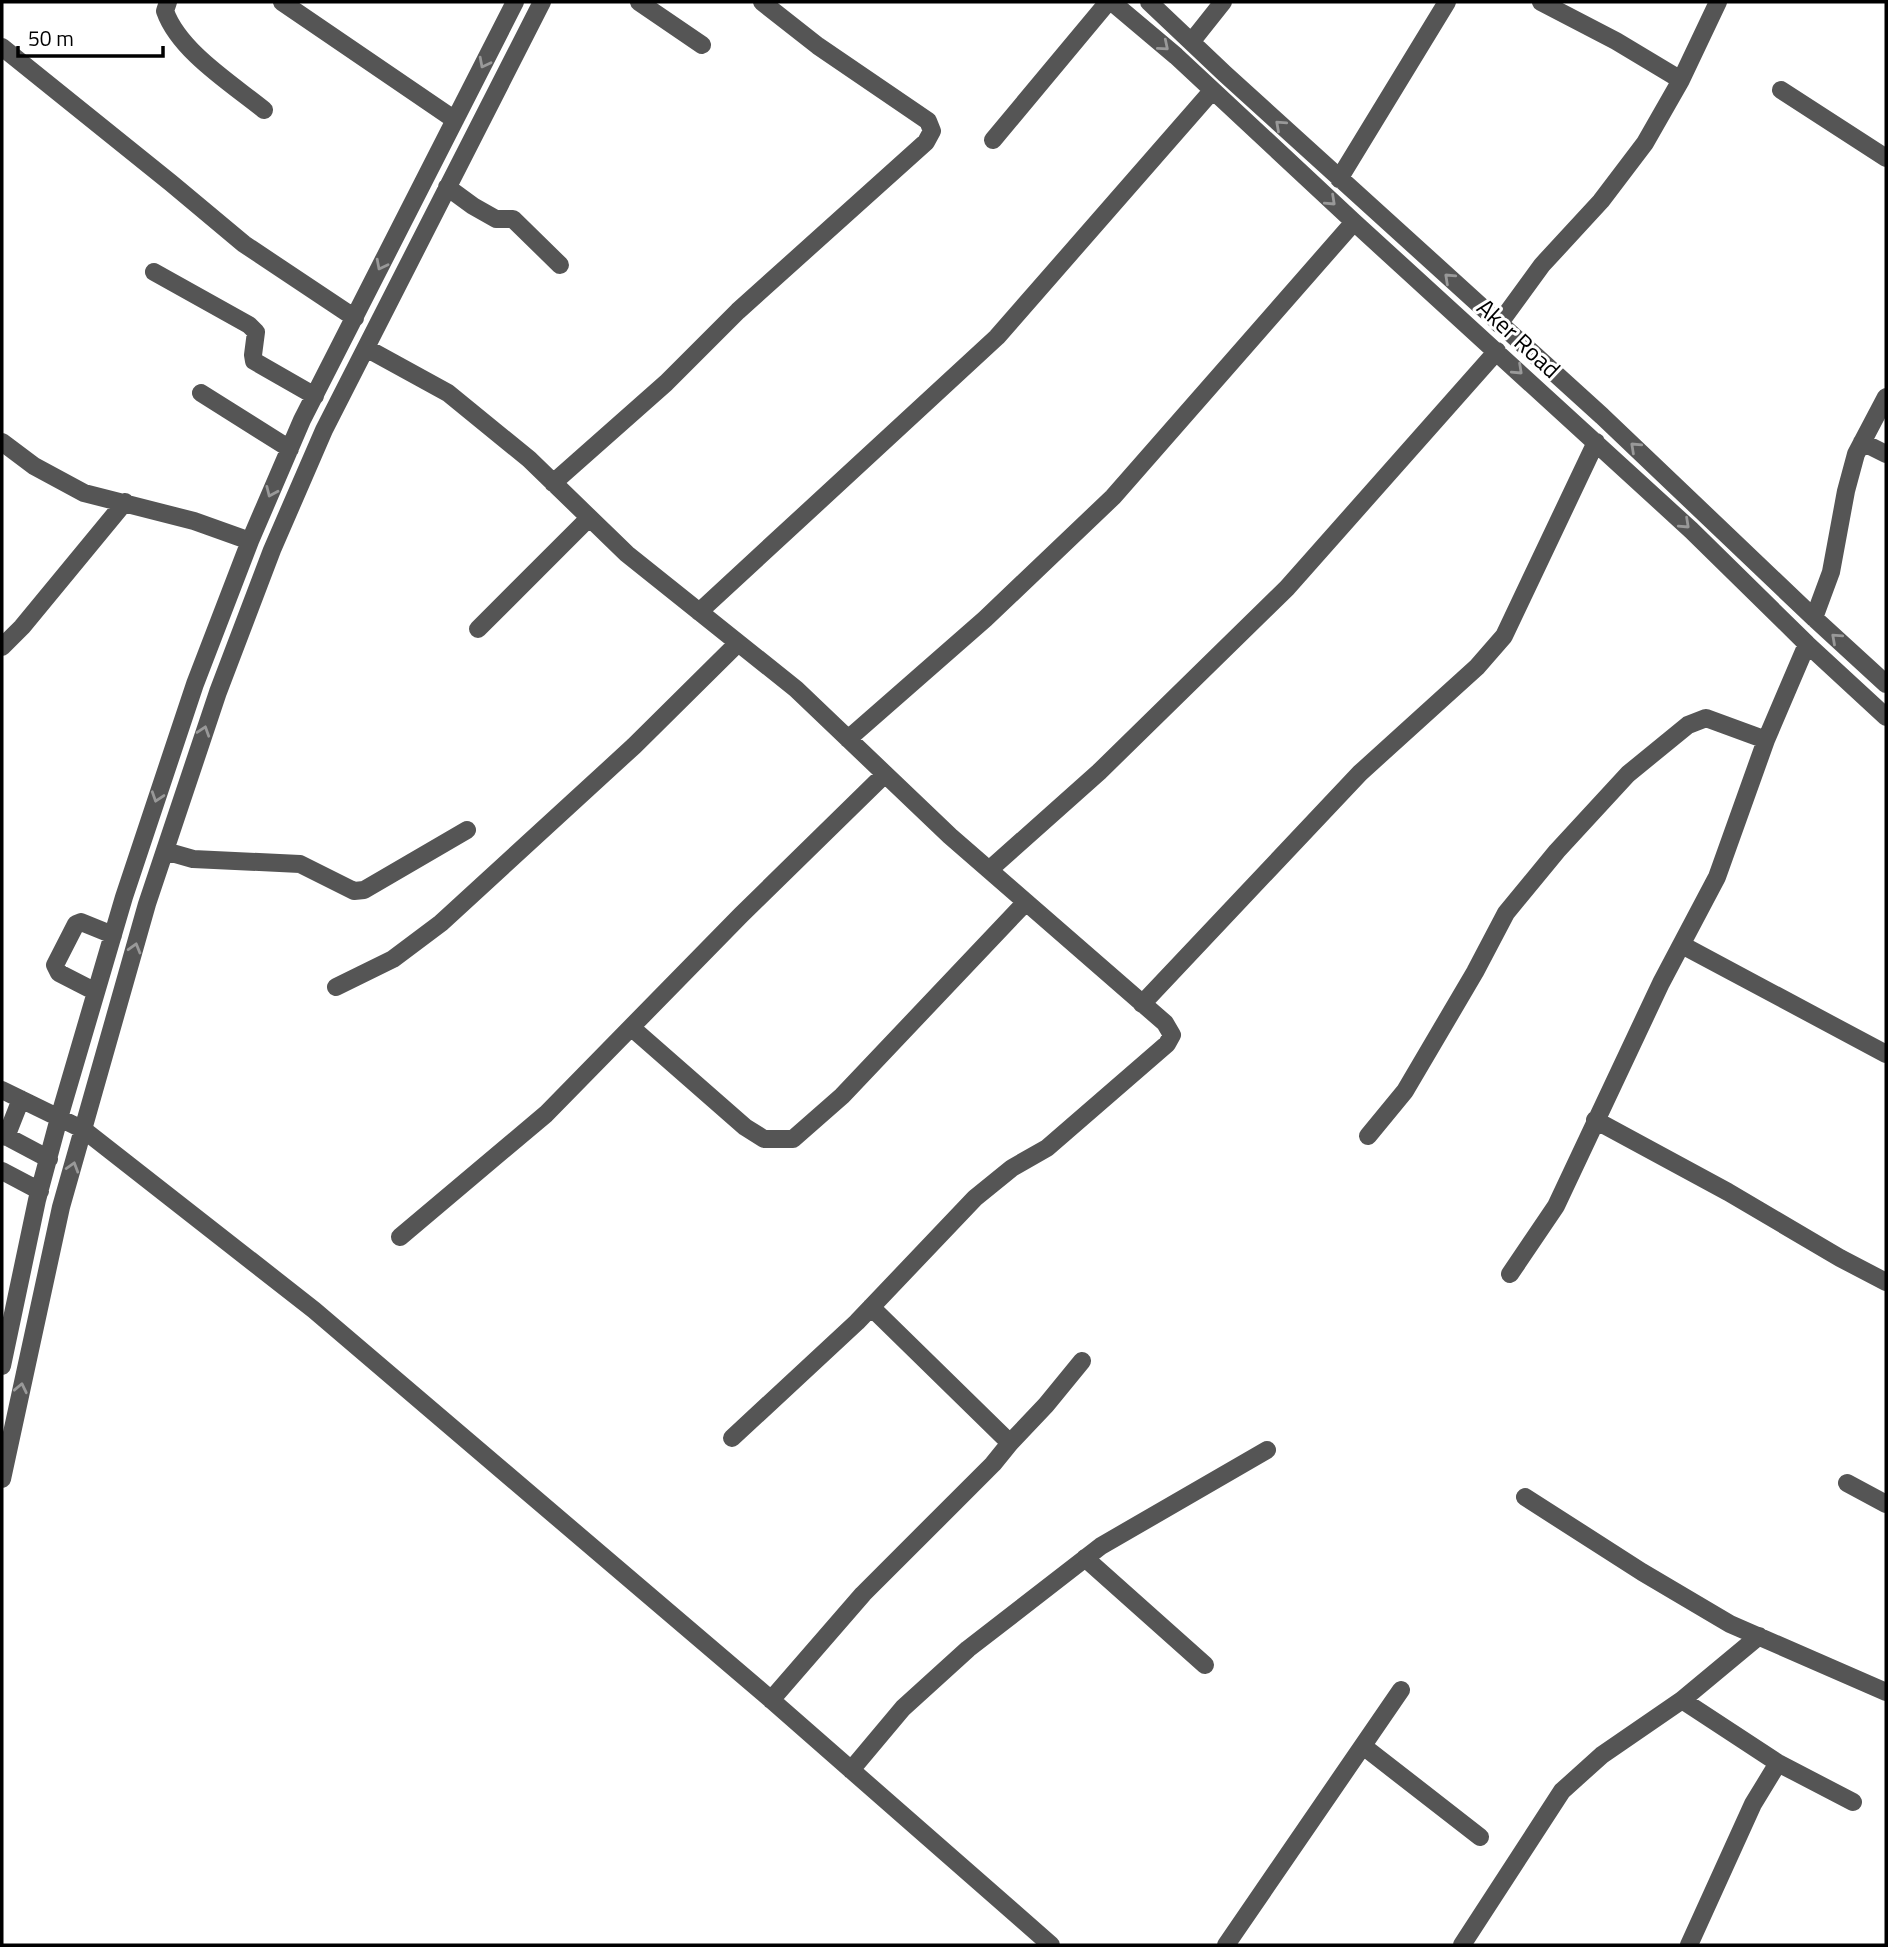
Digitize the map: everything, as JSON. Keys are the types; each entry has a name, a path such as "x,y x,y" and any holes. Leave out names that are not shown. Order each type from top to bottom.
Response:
{"street":[{"path":"168,2 165,11 168,20 180,37 194,52 264,110"},
{"path":"282,2 454,120"},
{"path":"2,1366 40,1191 59,1118 113,935 195,684 250,541 290,449 515,2"},
{"path":"2,1479 61,1206 147,904 218,692 272,550 324,430 542,2"},
{"path":"639,2 702,45"},
{"path":"553,483 666,383 738,311 926,142 932,131 928,121 818,46 762,2"},
{"path":"993,140 1110,2"},
{"name":"Aker Road","path":"1110,2 1176,56 1596,442 1886,717"},
{"name":"Aker Road","path":"1149,2 1683,492 1814,618 1885,680"},
{"path":"1192,41 1223,2"},
{"path":"1339,179 1447,2"},
{"path":"1542,2 1616,41 1681,80"},
{"path":"1499,324 1542,265 1601,201 1638,153 1681,80 1718,2"},
{"path":"2,47 244,244 355,318"},
{"path":"1782,90 1886,158"},
{"path":"699,612 997,337 1212,91"},
{"path":"447,187 496,219 513,219 560,265"},
{"path":"848,739 985,619 1113,497 1354,222"},
{"path":"1412,273 1424,256"},
{"path":"154,272 249,325 256,332 254,361 315,396"},
{"path":"366,348 448,393 529,460 627,554 796,689 989,870 1165,1023 1172,1035 1167,1044 1047,1148 1012,1168 975,1198 871,1307 732,1438"},
{"path":"989,870 1098,772 1287,588 1497,351"},
{"path":"201,393 290,449"},
{"path":"1814,618 1831,572 1846,491 1856,454 1886,397"},
{"path":"2,442 34,466 84,493 194,521 250,541"},
{"path":"1142,1003 1360,773 1477,667 1504,636 1596,442"},
{"path":"1862,442 1886,454"},
{"path":"2,647 22,627 125,502"},
{"path":"478,629 589,518"},
{"path":"336,987 393,959 441,923 624,755 738,643"},
{"path":"1510,1274 1556,1206 1595,1120 1717,877 1766,740 1807,644"},
{"path":"1368,1136 1405,1091 1475,972 1506,913 1557,851 1628,774 1688,725 1706,718 1766,740"},
{"path":"400,1237 546,1114 741,915 885,774"},
{"path":"165,851 193,859 300,864 354,891 364,890 467,830"},
{"path":"632,1028 745,1127 764,1139 793,1139 842,1096 1026,902"},
{"path":"96,992 59,973 55,965 76,924 81,922 113,935"},
{"path":"1682,945 1886,1054"},
{"path":"2,1090 84,1130 314,1310 771,1700 1051,1945"},
{"path":"21,1099 4,1135 49,1159"},
{"path":"1595,1120 1886,1282"},
{"path":"2,1171 40,1191"},
{"path":"871,1307 1010,1443"},
{"path":"771,1700 863,1594 993,1464 1082,1361"},
{"path":"851,1770 903,1707 968,1649 1085,1558 1101,1546 1267,1450"},
{"path":"1847,1483 1886,1504"},
{"path":"1525,1497 1642,1572 1730,1624 1886,1692"},
{"path":"1085,1558 1205,1665"},
{"path":"1462,1945 1562,1791 1602,1755 1682,1700 1759,1636"},
{"path":"1226,1945 1401,1690"},
{"path":"1682,1700 1778,1763 1853,1802"},
{"path":"1363,1746 1480,1837"},
{"path":"1689,1945 1752,1804 1778,1763"}]}
